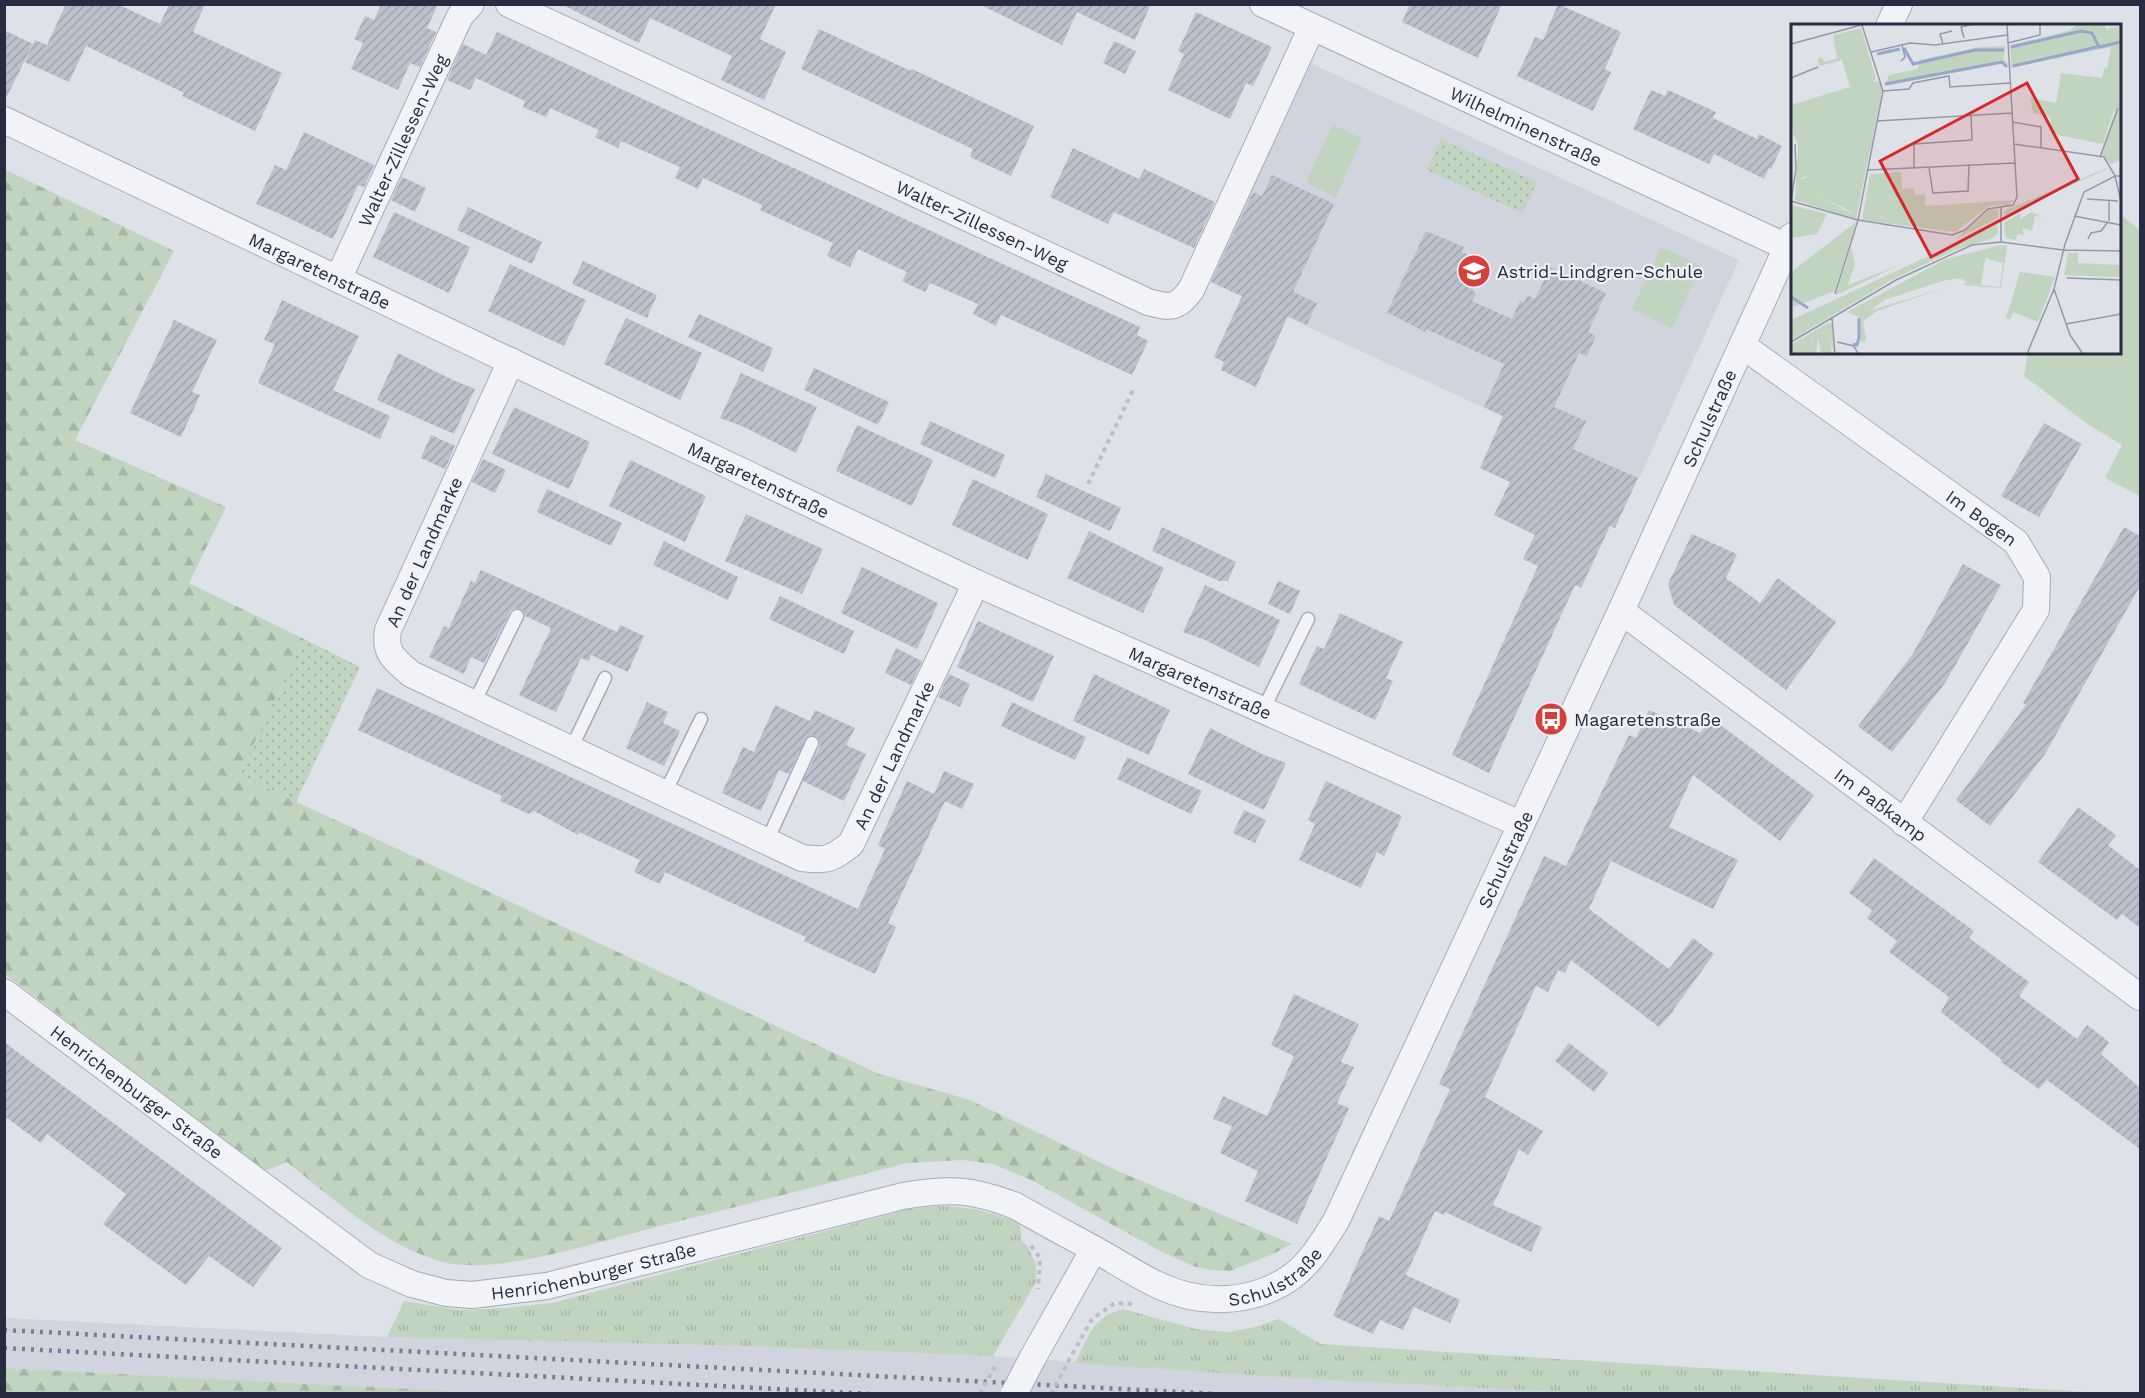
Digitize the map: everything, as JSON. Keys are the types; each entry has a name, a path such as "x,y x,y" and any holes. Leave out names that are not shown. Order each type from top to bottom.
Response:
{"street":[{"name":"Walter-Zillessen-Weg","path":"338,279 460,16 471,4"},
{"name":"Walter-Zillessen-Weg","path":"508,4 1137,297 1169,307 1181,303 1191,290 1312,27"},
{"name":"Wilhelminenstraße","path":"1263,4 1790,242"},
{"path":"1890,24 1899,4"},
{"name":"Margaretenstraße","path":"4,120 976,583 1520,824"},
{"name":"Schulstraße","path":"1094,1249 1161,1287 1194,1298 1218,1300 1244,1298 1272,1288 1295,1274 1317,1250 1336,1221 1426,1030 1790,242"},
{"name":"Im Bogen","path":"1743,346 2016,542 2037,577 2036,610 1904,823"},
{"name":"An der Landmarke","path":"511,361 387,630 386,643 392,658 411,674 802,858 821,861 837,855 851,844 976,583"},
{"name":"Im Paßkamp","path":"1621,611 2140,998"},
{"name":"Henrichenburger Straße","path":"4,992 369,1265 412,1284 446,1293 472,1295 547,1286 903,1196 938,1190 965,1191 1017,1206 1094,1249"},
{"path":"1014,1394 1094,1249"}],"lane":[{"path":"474,704 516,616"},
{"path":"1263,710 1308,619"},
{"path":"571,749 605,678"},
{"path":"665,793 701,719"},
{"path":"767,841 812,742"}],"path":[{"path":"1088,484 1134,388"},
{"path":"1029,1244 1040,1258 1040,1286 1034,1296"},
{"path":"980,1394 1000,1356"},
{"path":"1052,1394 1068,1362"}],"shaded area":[{"name":"Astrid-Lindgren-Schule","path":"1310,63 1739,260 1639,479 1208,281"},
{"path":"4,1318 387,1337 741,1346 993,1356 1292,1378 1572,1393 488,1393 5,1368"}],"green space":[{"path":"1332,125 1362,138 1336,197 1306,183"},
{"path":"1441,139 1537,182 1523,213 1427,170"},
{"path":"4,169 174,251 75,440 226,507 189,583 304,639 239,775 879,1074 970,1100 1120,1172 1292,1244 1230,1271 1193,1266 1162,1252 1031,1180 993,1164 962,1160 907,1163 578,1248 519,1261 465,1265 443,1262 400,1245 380,1233 360,1220 287,1162 265,1171 5,974"},
{"path":"2121,215 2140,230 2140,496 2105,478 2122,445 2089,425 2024,376 2028,354 2121,354"},
{"path":"1661,247 1701,266 1672,328 1632,309"},
{"path":"304,639 360,667 296,802 239,775"},
{"path":"941,1206 981,1211 1020,1223 1021,1240 1028,1247 1036,1265 1036,1282 993,1356 741,1346 387,1337 404,1301 459,1310 552,1303 909,1209"},
{"path":"1123,1309 1196,1329 1228,1332 1255,1327 1279,1319 1321,1344 2101,1393 1572,1393 1292,1378 1075,1363 1088,1336 1098,1322"},
{"path":"4,1368 488,1393 5,1393"}],"building":[{"path":"66,4 117,4 160,24 169,4 205,4 193,32 282,73 255,131 182,96 184,93 86,46 69,82 25,62 35,40 47,45"},
{"path":"381,4 438,4 427,28 436,32 420,67 410,63 398,90 351,69 363,43 354,39 365,16 374,20"},
{"path":"561,4 776,4 760,39 786,52 764,100 721,80 732,56 650,18 639,43"},
{"path":"979,4 1151,4 1135,40 1077,12 1062,45"},
{"path":"1410,4 1502,4 1478,58 1402,22"},
{"path":"1558,4 1621,32 1605,69 1611,72 1593,111 1517,76 1535,37 1543,40"},
{"path":"1196,12 1272,47 1253,86 1246,83 1230,119 1168,90 1184,54 1178,51"},
{"path":"819,29 1034,126 1011,176 970,157 973,149 801,69"},
{"path":"4,30 33,44 4,102"},
{"path":"497,32 1140,327 1137,335 1148,341 1132,375 1001,315 996,326 973,314 978,304 930,283 925,292 914,287 902,281 907,272 858,249 850,267 839,262 827,256 833,243 760,210 762,205 703,178 698,189 675,178 680,167 621,141 618,148 595,137 599,130 550,108 546,117 523,107 525,101 476,78 470,90 447,80 463,44 486,55"},
{"path":"1114,41 1136,51 1125,74 1103,63"},
{"path":"1651,90 1665,96 1668,90 1716,112 1713,118 1757,139 1759,134 1782,146 1764,179 1714,154 1709,164 1633,129"},
{"path":"304,132 374,165 364,187 358,185 333,239 256,204 275,165 286,170"},
{"path":"1073,148 1139,179 1144,169 1215,202 1194,248 1114,212 1108,224 1050,197"},
{"path":"1272,175 1334,204 1293,292 1317,303 1307,325 1288,316 1256,387 1221,370 1224,362 1214,357 1242,296 1211,282 1253,192 1262,196"},
{"path":"402,177 426,188 415,212 391,200"},
{"path":"468,207 542,242 532,264 457,230"},
{"path":"394,212 470,247 449,293 373,257"},
{"path":"1426,231 1464,247 1462,252 1471,256 1462,277 1476,294 1472,301 1512,319 1520,301 1524,303 1527,295 1535,299 1550,267 1606,293 1588,332 1596,336 1587,356 1579,353 1554,407 1586,421 1573,449 1638,478 1615,528 1610,526 1581,588 1575,585 1489,773 1452,755 1538,566 1523,559 1535,535 1494,515 1510,482 1480,468 1503,416 1484,407 1504,364 1426,329 1425,332 1387,312"},
{"path":"583,261 657,295 647,318 572,284"},
{"path":"510,264 586,300 564,346 488,311"},
{"path":"282,300 359,336 333,390 390,416 380,439 258,383 275,344 264,340"},
{"path":"699,314 773,348 763,372 688,337"},
{"path":"626,318 702,353 680,400 604,364"},
{"path":"174,320 217,340 192,392 200,395 181,437 130,413"},
{"path":"398,353 475,389 454,434 377,400"},
{"path":"814,368 889,402 878,425 804,390"},
{"path":"741,373 817,407 796,453 742,426 720,418"},
{"path":"514,407 590,442 569,489 492,454"},
{"path":"930,421 1005,455 995,478 920,444"},
{"path":"2044,423 2082,444 2039,517 2001,496"},
{"path":"857,425 933,460 912,506 836,471"},
{"path":"431,435 455,446 445,469 421,458"},
{"path":"483,459 506,470 495,493 472,482"},
{"path":"630,460 706,496 685,542 609,506"},
{"path":"1046,474 1121,508 1110,531 1036,497"},
{"path":"973,479 1048,514 1028,560 952,525"},
{"path":"547,489 622,523 611,546 537,512"},
{"path":"746,514 823,549 802,594 725,561"},
{"path":"1162,527 1236,562 1228,581 1219,581 1152,551"},
{"path":"2124,527 2140,536 2140,586 2045,754 1990,826 1956,800 2026,705 2023,703"},
{"path":"1089,531 1164,568 1143,613 1067,578"},
{"path":"1692,534 1737,554 1726,578 1760,603 1778,578 1836,622 1786,690 1674,605 1668,584"},
{"path":"664,541 738,577 728,600 653,565"},
{"path":"1963,564 2001,585 1945,683 1892,752 1858,726 1912,655"},
{"path":"862,567 938,603 917,649 841,613"},
{"path":"481,570 617,632 620,625 644,636 628,672 591,655 589,661 581,658 556,712 519,695 551,628 525,616 523,611 517,608 511,610 484,663 471,657 464,674 429,657 444,626 449,628 471,581 475,583"},
{"path":"1278,581 1300,591 1290,614 1268,604"},
{"path":"1205,585 1280,620 1259,667 1205,640 1183,632"},
{"path":"780,596 854,631 844,654 769,619"},
{"path":"1340,613 1403,642 1386,678 1393,681 1375,720 1299,684 1317,646 1324,649"},
{"path":"978,621 1054,656 1033,702 957,667"},
{"path":"896,648 922,661 911,685 885,673"},
{"path":"949,674 970,684 960,707 938,697"},
{"path":"1094,674 1170,710 1149,755 1073,721"},
{"path":"377,688 858,909 885,849 878,845 907,781 934,794 944,771 974,784 962,809 945,801 888,923 896,927 875,974 804,941 806,937 665,872 660,884 634,872 640,860 579,832 578,835 534,811 529,814 500,801 502,796 358,730"},
{"path":"647,702 668,712 663,723 680,731 664,766 626,748"},
{"path":"1012,702 1086,737 1075,760 1001,726"},
{"path":"775,705 810,721 815,710 855,728 846,745 866,754 844,801 803,781 820,746 819,739 812,735 805,740 789,774 779,770 761,811 722,793 743,747 754,752"},
{"path":"1649,710 1700,733 1711,718 1814,795 1780,841 1693,775 1669,827 1738,860 1713,909 1611,861 1589,909 1669,969 1693,938 1714,954 1674,1011 1659,1027 1571,960 1565,973 1558,970 1548,992 1536,986 1485,1097 1543,1131 1528,1155 1519,1149 1493,1205 1542,1227 1531,1252 1445,1212 1444,1215 1435,1211 1406,1275 1460,1300 1450,1323 1414,1307 1403,1330 1380,1320 1373,1334 1333,1316 1379,1216 1389,1221 1450,1089 1439,1084 1544,856 1566,866 1629,735 1636,738"},
{"path":"1210,728 1264,755 1286,763 1264,810 1188,774"},
{"path":"1127,757 1202,791 1191,814 1117,779"},
{"path":"1326,781 1402,816 1384,856 1377,852 1361,888 1299,860 1315,824 1308,820"},
{"path":"2078,807 2116,835 2108,845 2140,870 2140,928 2122,914 2117,920 2038,862"},
{"path":"1244,810 1266,820 1255,843 1233,833"},
{"path":"1874,858 1974,931 1969,938 2029,982 2019,996 2077,1039 2087,1025 2109,1042 2101,1054 2140,1088 2140,1149 2047,1080 2039,1089 2001,1062 2002,1060 1941,1012 1949,997 1889,952 1897,941 1867,918 1872,910 1849,893"},
{"path":"1294,994 1359,1024 1341,1062 1354,1067 1337,1103 1349,1108 1297,1224 1245,1201 1258,1171 1220,1153 1232,1126 1213,1119 1223,1096 1267,1116 1294,1056 1271,1045"},
{"path":"4,1042 282,1248 253,1287 209,1256 186,1285 103,1224 126,1194 47,1134 41,1143 4,1116"},
{"path":"1569,1043 1608,1073 1594,1092 1555,1061"}],"railway":[{"path":"4,1330 1217,1394"},
{"path":"4,1348 871,1394"}],"place":[{"name":"Astrid-Lindgren-Schule","path":"1474,271"},
{"name":"Magaretenstraße","path":"1551,719"}]}
